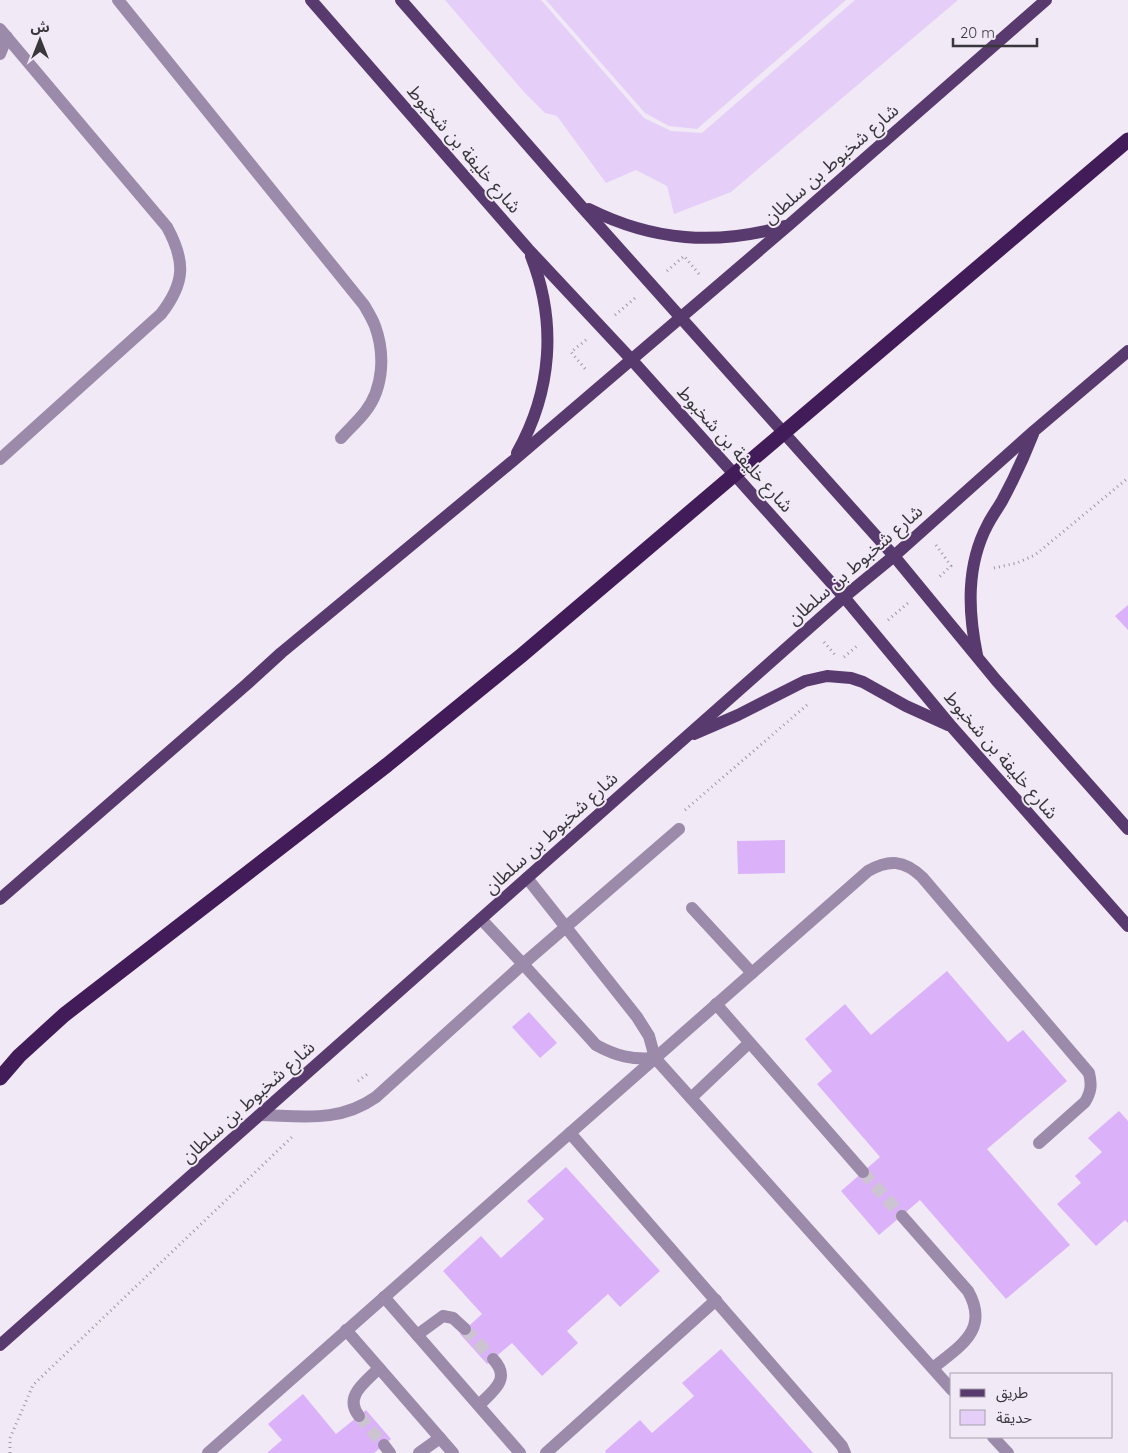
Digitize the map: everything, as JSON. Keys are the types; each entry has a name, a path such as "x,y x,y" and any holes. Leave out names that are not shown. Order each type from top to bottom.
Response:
{"highway":[{"path":"0,1078 19,1056 64,1015 387,765 522,655 1128,140"}],"main road":[{"name":"شارع خليفة بن شخبوط","path":"311,0 528,249 631,359 844,597 952,727 1128,926"},
{"path":"401,0 581,206 894,556 978,658 1128,829"},
{"name":"شارع شخبوط بن سلطان","path":"0,899 247,684 280,653 514,460 790,224 1046,0"},
{"path":"581,206 605,218 631,227 657,234 685,238 738,236 764,232 790,224"},
{"path":"514,460 534,420 541,398 548,354 547,325 542,290 528,249"},
{"name":"شارع شخبوط بن سلطان","path":"0,1346 668,752 1128,351"},
{"path":"978,658 970,605 973,568 988,524 1014,479 1034,431"},
{"path":"668,752 687,736 738,715 804,681 827,676 851,678 863,682 906,706 952,727"}],"lane":[{"path":"118,0 364,305 375,325 381,346 381,369 376,391 366,411 341,438"},
{"path":"0,54 4,33"},
{"path":"0,459 161,314 172,299 179,282 180,263 176,244 167,228 4,33"},
{"path":"260,1115 335,1115 350,1112 376,1097 565,927 679,829"},
{"path":"208,1453 716,1004 868,871 879,865 891,862 914,869 1089,1074 1092,1083 1090,1093 1085,1102 1038,1143"},
{"path":"527,878 637,1017 648,1036 655,1058 950,1388"},
{"path":"692,908 752,973"},
{"path":"481,919 596,1045 624,1058 640,1060 655,1058"},
{"path":"716,1004 863,1172"},
{"path":"691,1098 749,1043"},
{"path":"570,1133 842,1446 846,1453"},
{"path":"902,1216 968,1291 974,1302 977,1315 974,1328 967,1339 933,1368"},
{"path":"384,1297 520,1453"},
{"path":"546,1453 716,1300"},
{"path":"418,1335 443,1316 453,1318 465,1329"},
{"path":"346,1330 453,1453"},
{"path":"478,1405 501,1380 501,1368 493,1359"},
{"path":"358,1416 354,1407 356,1392 379,1368"},
{"path":"420,1453 440,1438"},
{"path":"995,1438 1008,1453"}],"path":[{"path":"600,386 571,352 684,256 712,290"},
{"path":"810,627 840,660 951,566 997,568 1017,563 1035,555 1128,478"},
{"path":"925,529 951,566"}],"green space":[{"path":"445,0 541,0 644,118 671,131 702,133 855,0 958,0 731,192 674,214 667,186 636,170 606,183 557,116 545,113 524,92"},
{"path":"546,0 846,0 697,129 669,126 645,113"}],"building":[{"path":"1128,605 1128,630 1115,616"},
{"path":"785,840 785,873 738,874 737,841"},
{"path":"947,971 1008,1042 1023,1030 1067,1081 987,1149 1070,1245 1006,1299 920,1200 879,1235 841,1191 880,1157 817,1084 832,1071 805,1039 845,1004 871,1035"},
{"path":"529,1012 557,1043 540,1058 512,1027"},
{"path":"1119,1111 1128,1121 1128,1223 1125,1220 1096,1246 1057,1204 1081,1183 1075,1176 1102,1152 1088,1138"},
{"path":"566,1167 660,1271 620,1307 608,1294 567,1331 578,1343 542,1376 512,1343 487,1364 460,1334 482,1314 443,1271 481,1236 501,1258 544,1219 527,1201"},
{"path":"721,1349 813,1453 606,1453 605,1451 640,1420 652,1433 694,1396 682,1383"},
{"path":"303,1394 336,1434 366,1410 391,1439 374,1453 267,1453 282,1440 268,1424"}],"tunnel":[{"path":"863,1172 902,1216"},
{"path":"465,1329 493,1359"},
{"path":"359,1416 384,1445"}]}
